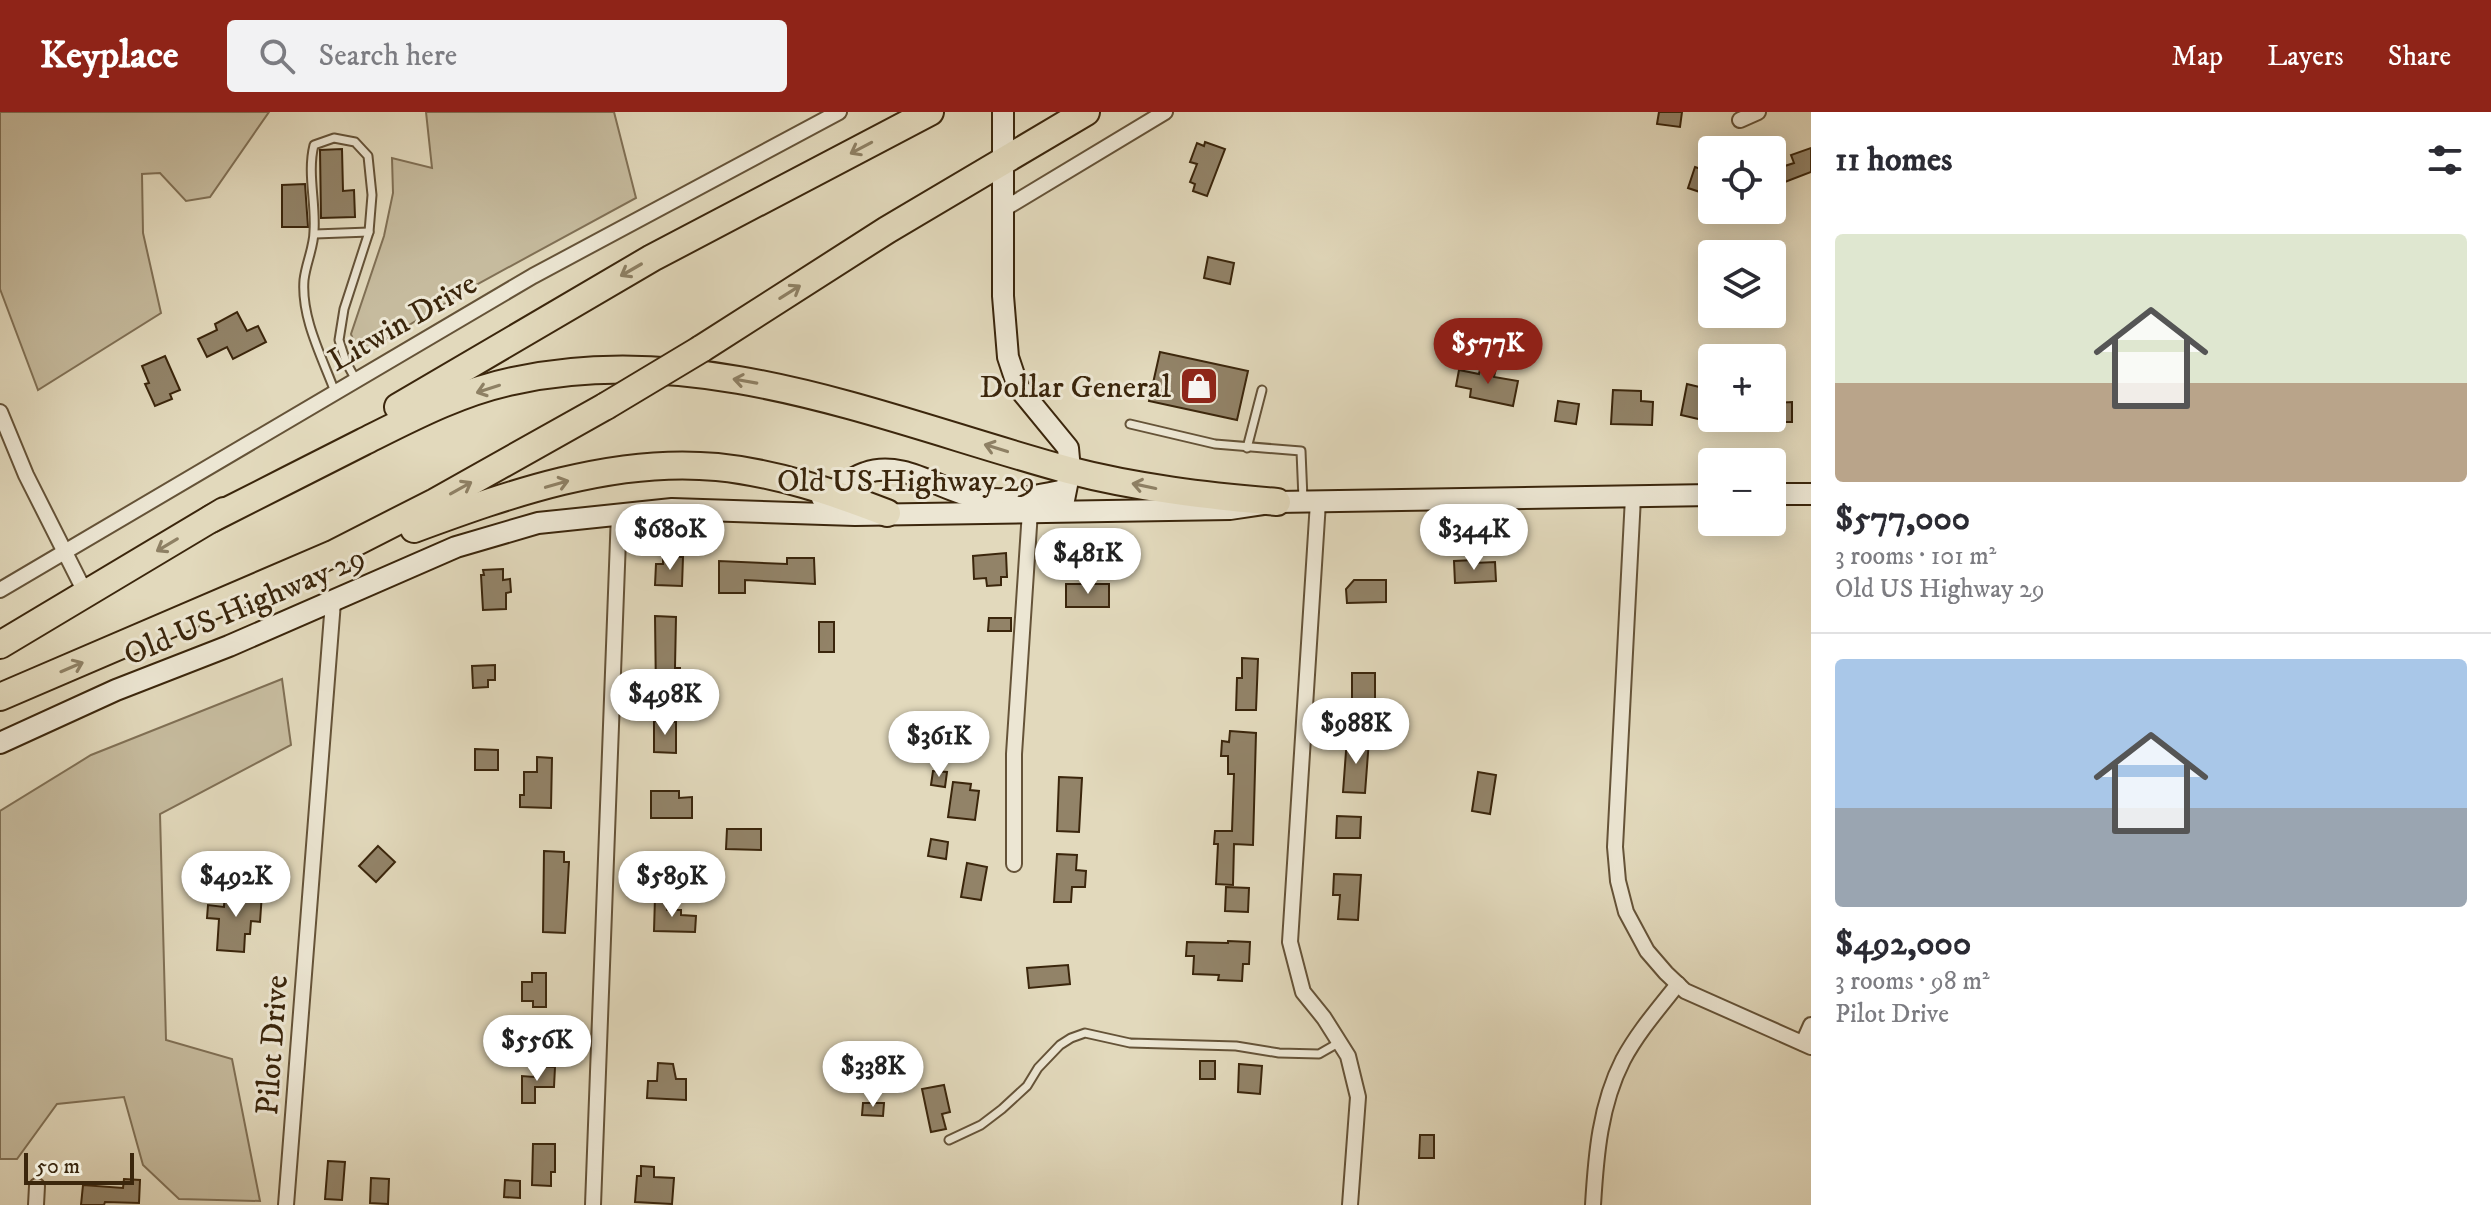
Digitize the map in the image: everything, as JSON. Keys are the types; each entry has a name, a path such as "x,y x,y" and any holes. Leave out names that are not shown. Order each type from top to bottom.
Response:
{"highway":[{"path":"0,645 652,258 930,112"},
{"path":"0,697 333,554 435,502 606,406 887,230 1086,112"},
{"path":"211,519 438,404 512,381 634,367 720,377 812,394 1066,490 1299,502"},
{"path":"245,592 466,510 588,475 650,466 717,467 833,492 887,513"}],"street":[{"name":"Litwin Drive","path":"0,590 533,276 839,112"},
{"path":"797,511 863,473 888,470 907,473 954,491 986,499 1022,499 1066,490 1068,448 1018,387 1008,357 1003,296 1003,112"},
{"path":"1004,209 1165,112"},
{"path":"1740,120 1758,112"},
{"path":"0,412 26,475 86,594"},
{"name":"Old US Highway 29","path":"0,743 116,690 333,602 456,547 538,523 672,509 855,515 1030,511 1066,490 1230,509 1299,502 1698,495"},
{"path":"1786,494 1811,494"},
{"path":"1633,497 1615,847 1618,881 1626,912 1647,951 1685,991 1807,1045 1811,1025"},
{"path":"1299,502 1290,942 1303,992 1348,1056 1358,1097 1350,1205"},
{"path":"1014,864 1014,754 1030,511"},
{"path":"593,1205 619,513"},
{"name":"Pilot Drive","path":"286,1205 333,602"},
{"path":"1593,1205 1596,1151 1605,1104 1623,1060 1678,984"},
{"path":"36,1205 37,1186"}],"lane":[{"path":"335,392 304,302 304,278 315,234 310,162 314,145 334,138 355,142 368,156 372,195 369,232 344,309 339,340 356,380"},
{"path":"315,234 369,232"},
{"path":"1247,448 1262,390"},
{"path":"1130,424 1215,444 1301,451 1299,502"},
{"path":"949,1140 981,1125 1027,1086 1038,1068 1060,1045 1085,1033 1130,1043 1236,1046 1279,1053 1319,1054 1340,1042"}],"shaded area":[{"path":"0,112 269,112 210,197 186,201 160,173 142,174 143,233 161,313 38,390 0,289"},
{"path":"426,112 614,112 636,198 474,286 359,355 351,334 384,236 393,193 392,158 432,168"},
{"path":"282,679 291,745 160,814 166,1040 232,1059 260,1201 179,1199 143,1165 124,1097 57,1104 17,1159 0,1159 0,811 91,755"}],"building":[{"path":"1659,112 1682,112 1680,127 1657,124"},
{"path":"1205,142 1225,149 1207,196 1193,191 1195,184 1190,182 1197,164 1190,162 1197,143 1204,146"},
{"path":"1811,148 1811,172 1786,182 1786,166 1794,163 1791,155"},
{"path":"342,149 343,191 354,190 355,217 321,218 320,150"},
{"path":"1695,167 1698,168 1698,191 1688,188"},
{"path":"305,184 308,227 282,227 282,185"},
{"path":"1208,257 1234,263 1230,284 1204,278"},
{"path":"237,312 247,331 258,326 266,342 233,359 227,347 207,357 198,339 217,330 215,324"},
{"name":"Dollar General","path":"1160,352 1248,371 1237,420 1149,401"},
{"path":"165,356 180,390 170,394 172,399 155,406 145,384 149,383 142,366"},
{"path":"1481,365 1496,368 1494,377 1518,381 1513,406 1470,397 1471,389 1456,386 1459,370 1479,374"},
{"path":"1687,384 1698,387 1698,419 1681,415"},
{"path":"1613,390 1641,391 1641,401 1653,402 1652,425 1611,424"},
{"path":"1558,401 1579,404 1576,424 1555,421"},
{"path":"1786,402 1792,402 1792,422 1786,422"},
{"path":"1006,553 1007,577 1001,577 1001,585 987,586 986,578 974,579 973,556"},
{"path":"663,556 683,557 682,586 655,585 656,564 663,564"},
{"path":"787,558 814,558 815,584 745,580 745,593 719,593 719,561 787,564"},
{"path":"1474,560 1474,563 1495,562 1496,581 1455,583 1454,561"},
{"path":"503,569 503,580 510,579 511,592 506,593 506,609 483,610 483,570"},
{"path":"1354,580 1386,580 1386,602 1347,603 1346,589"},
{"path":"1066,584 1109,584 1109,607 1066,607"},
{"path":"655,616 676,617 675,668 680,668 679,695 656,695"},
{"path":"989,618 1011,618 1011,631 988,631"},
{"path":"819,622 834,622 834,652 819,652"},
{"path":"1242,658 1258,659 1256,710 1236,710 1237,678 1242,678"},
{"path":"495,665 495,680 488,680 488,687 473,688 472,666"},
{"path":"1352,673 1375,673 1375,705 1352,705"},
{"path":"654,721 676,722 676,753 654,752"},
{"path":"1230,731 1256,733 1253,845 1234,844 1233,885 1216,884 1218,844 1214,844 1215,831 1232,831 1234,774 1228,774 1228,756 1221,756 1222,741 1229,742"},
{"path":"1347,738 1369,740 1365,793 1343,792"},
{"path":"475,749 498,750 498,770 475,770"},
{"path":"537,757 552,758 551,808 520,807 520,795 524,795 524,772 537,772"},
{"path":"933,771 947,772 945,787 931,785"},
{"path":"1478,772 1496,775 1490,814 1472,811"},
{"path":"1059,777 1082,778 1079,832 1057,831"},
{"path":"953,782 971,784 970,790 979,791 975,820 948,817"},
{"path":"651,791 679,791 679,798 692,797 692,818 651,818"},
{"path":"1337,816 1361,817 1360,838 1336,838"},
{"path":"727,829 761,829 761,850 726,849"},
{"path":"931,839 948,842 946,859 928,856"},
{"path":"378,846 395,862 376,882 359,866"},
{"path":"544,851 564,852 564,862 569,862 565,933 543,932"},
{"path":"1057,854 1077,855 1076,870 1086,871 1085,887 1072,887 1071,902 1054,902"},
{"path":"967,863 987,867 981,900 961,897"},
{"path":"1334,874 1361,875 1358,920 1338,919 1340,895 1333,895"},
{"path":"1226,887 1249,888 1248,912 1225,911"},
{"path":"225,890 262,893 260,922 251,921 250,934 245,934 244,952 217,950 219,919 207,918 208,905 224,907"},
{"path":"655,897 667,897 667,910 681,910 681,915 696,916 695,932 654,931"},
{"path":"1187,942 1250,942 1249,964 1243,964 1242,981 1218,980 1219,975 1193,974 1194,956 1186,956"},
{"path":"1068,965 1070,984 1029,988 1027,968"},
{"path":"532,973 546,973 546,1007 533,1007 533,1001 522,1001 522,982 532,982"},
{"path":"1200,1061 1215,1061 1215,1079 1200,1079"},
{"path":"658,1063 673,1064 676,1079 686,1079 686,1100 647,1098 648,1081 657,1081"},
{"path":"1239,1064 1262,1066 1260,1094 1238,1092"},
{"path":"534,1066 555,1067 554,1087 535,1087 535,1103 522,1103 522,1076 534,1077"},
{"path":"944,1085 950,1112 942,1114 946,1129 931,1132 922,1089"},
{"path":"863,1103 884,1103 883,1116 862,1115"},
{"path":"1420,1135 1434,1135 1434,1158 1419,1158"},
{"path":"533,1144 555,1144 555,1172 551,1172 551,1186 532,1185"},
{"path":"328,1161 345,1162 342,1200 325,1199"},
{"path":"641,1166 654,1167 654,1177 674,1178 672,1204 635,1202"},
{"path":"371,1178 389,1179 388,1204 370,1203"},
{"path":"124,1179 140,1180 139,1203 81,1205 83,1185 123,1188"},
{"path":"505,1180 520,1181 520,1198 504,1197"}],"place":[{"name":"Dollar General","path":"1199,386"}]}
